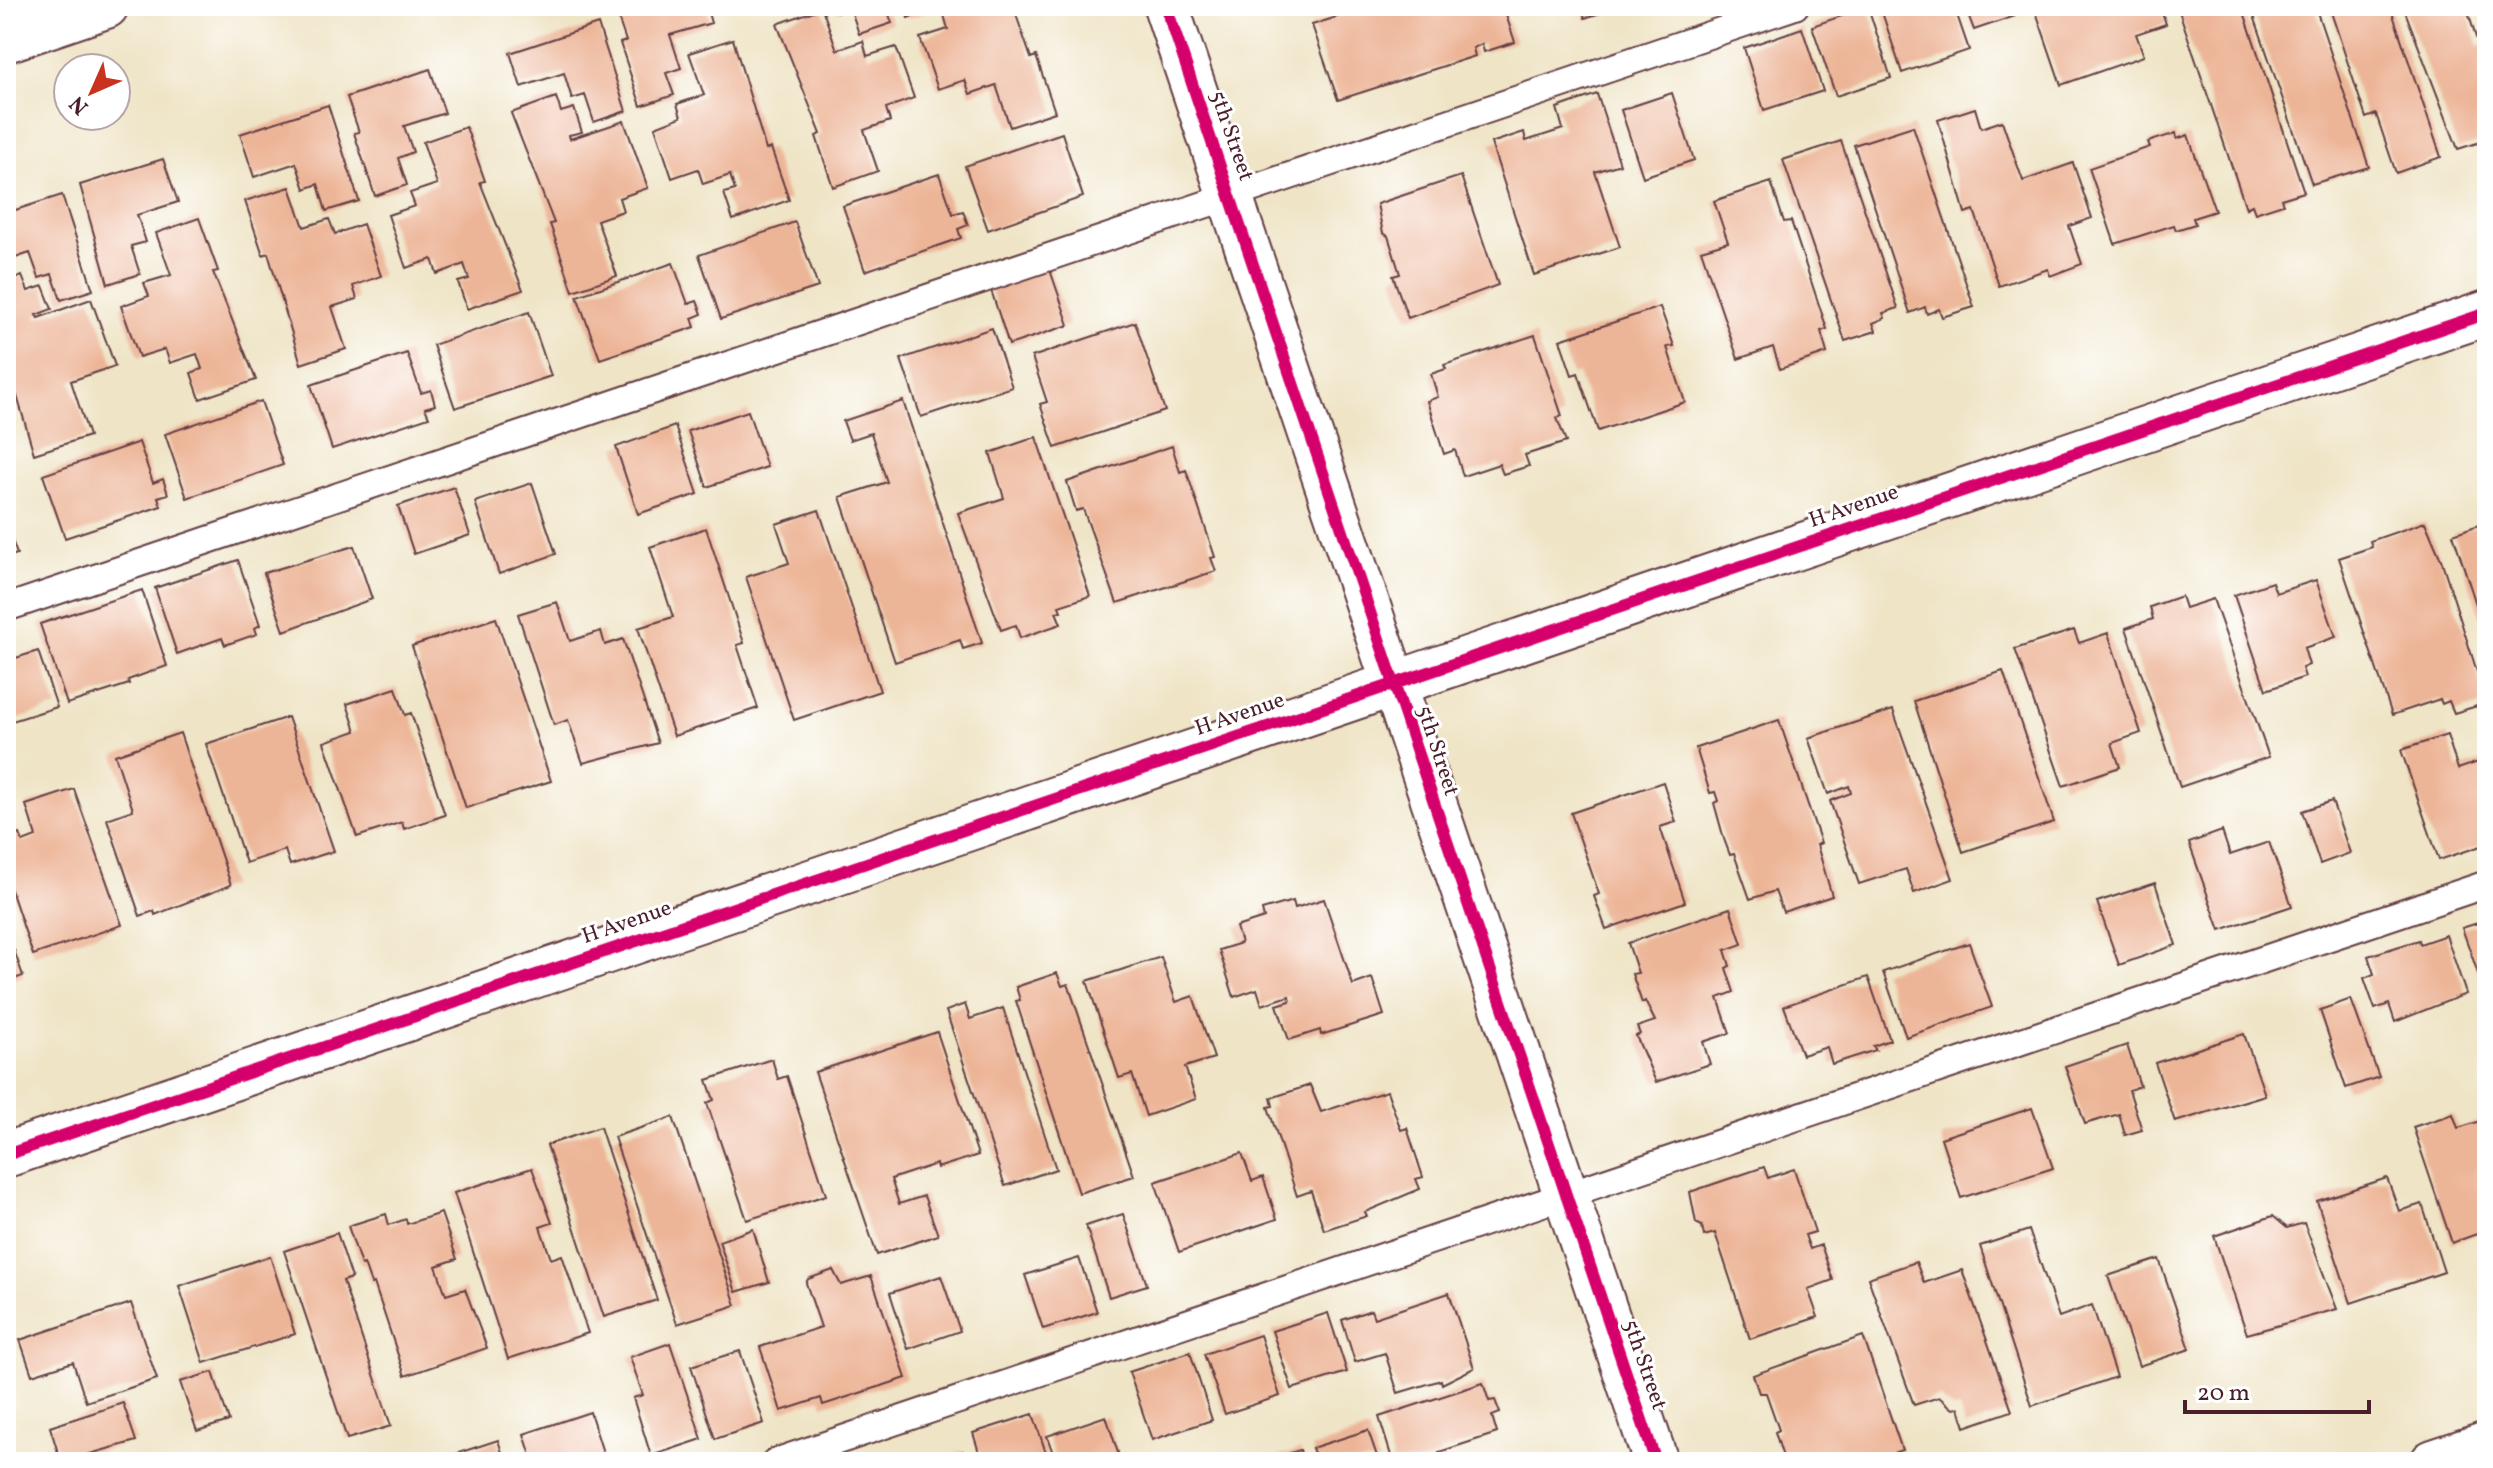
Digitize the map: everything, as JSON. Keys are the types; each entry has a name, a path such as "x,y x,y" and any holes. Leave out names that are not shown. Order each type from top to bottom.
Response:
{"street":[{"path":"6,40 106,6"},
{"name":"5th Street","path":"1166,6 1656,1462"},
{"name":"H Avenue","path":"6,1155 2487,313"},
{"path":"2433,1462 2487,1444"}],"lane":[{"path":"6,608 1795,6"},
{"path":"775,1462 2487,884"}],"building":[{"path":"614,6 706,6 711,23 670,35 681,68 666,73 674,95 641,106 620,43 626,41"},
{"path":"835,6 886,6 892,23 859,34 850,7 837,12"},
{"path":"904,6 943,6 943,7 908,18"},
{"path":"972,6 1013,6 1031,58 1036,56 1055,112 1010,127 996,85 970,94 965,80 938,89 920,38 948,29 944,15"},
{"path":"1371,6 1503,6 1515,42 1484,52 1482,44 1473,48 1475,56 1338,100 1312,25"},
{"path":"1581,6 1619,6 1619,7 1585,18"},
{"path":"1880,6 1954,6 1969,50 1902,73"},
{"path":"1965,6 2012,6 2015,16 1974,30"},
{"path":"2034,6 2160,6 2166,24 2136,34 2144,56 2061,85"},
{"path":"2236,6 2239,13 2244,12 2304,192 2281,199 2283,204 2255,213 2252,205 2246,208 2178,8"},
{"path":"2263,6 2315,6 2369,167 2312,184 2252,10"},
{"path":"2329,6 2390,6 2441,157 2396,173 2376,114 2366,118"},
{"path":"2403,6 2466,6 2479,47 2487,44 2487,140 2458,149"},
{"path":"1868,7 1891,78 1836,96 1812,26"},
{"path":"822,8 837,50 863,41 867,56 896,47 914,98 886,108 890,121 864,130 878,171 833,187 816,136 821,134 777,24"},
{"path":"598,24 626,111 594,122 585,95 572,99 564,73 521,87 510,53"},
{"path":"1802,28 1823,91 1764,110 1744,48"},
{"path":"733,39 766,150 771,148 789,200 733,220 724,193 735,190 730,175 703,184 698,169 672,178 655,127 681,117 677,104 704,95 689,53"},
{"path":"430,69 445,113 404,126 413,152 398,158 407,185 375,196 354,133 359,132 347,97"},
{"path":"1672,93 1694,160 1643,177 1621,110"},
{"path":"1597,94 1620,164 1595,172 1620,247 1534,275 1491,143 1524,132 1526,141 1563,129 1557,108"},
{"path":"556,97 561,112 574,108 582,132 569,135 570,139 624,121 648,188 619,198 623,211 597,220 617,276 573,291 550,224 554,223 511,113"},
{"path":"328,105 359,201 326,211 318,184 305,189 296,163 254,177 240,134"},
{"path":"1975,108 1981,128 2002,121 2023,181 2073,163 2092,218 2069,226 2082,264 2050,276 2048,269 1999,286 1974,210 1965,213 1938,120"},
{"path":"1913,126 1974,307 1942,317 1939,309 1927,314 1925,307 1910,313 1854,145"},
{"path":"466,127 485,181 480,182 523,290 467,309 458,282 469,279 464,264 437,274 432,259 406,268 388,215 415,206 410,193 437,184 423,142"},
{"path":"1062,133 1083,197 988,230 965,166"},
{"path":"2176,133 2177,139 2188,135 2215,211 2193,218 2195,224 2176,230 2174,225 2115,244 2089,168 2150,147 2148,142"},
{"path":"1841,141 1898,308 1883,313 1885,318 1873,323 1876,331 1845,341 1783,160"},
{"path":"163,159 178,202 137,215 146,242 131,246 140,274 108,284 80,185"},
{"path":"939,174 953,214 963,211 968,225 958,229 961,238 865,271 843,206"},
{"path":"1461,176 1498,285 1408,318 1393,276 1400,274 1388,236 1383,233 1377,204"},
{"path":"1771,182 1784,222 1791,221 1827,329 1821,331 1827,353 1780,369 1773,347 1738,359 1701,250 1728,242 1714,201"},
{"path":"290,187 304,227 329,219 335,234 363,224 381,276 353,286 357,299 332,307 346,349 301,364 268,253 263,255 245,201"},
{"path":"62,195 93,290 61,300 52,274 39,278 30,253 6,261 6,213"},
{"path":"199,218 218,271 213,272 256,380 200,399 191,373 202,369 197,354 170,363 165,349 139,357 121,306 149,296 144,283 171,275 156,233"},
{"path":"795,222 818,287 721,319 699,255"},
{"path":"673,263 688,304 697,301 702,314 692,318 695,327 600,359 577,296"},
{"path":"1049,267 1069,325 1009,345 990,287"},
{"path":"22,276 28,291 43,286 52,309 36,315 38,318 91,299 115,366 71,381 89,436 34,454 6,358 6,282"},
{"path":"1660,307 1674,346 1667,347 1685,402 1598,431 1578,373 1572,375 1560,340"},
{"path":"529,312 551,376 455,408 433,345"},
{"path":"1135,322 1165,411 1055,448 1040,404 1047,402 1032,357"},
{"path":"992,328 1012,387 921,417 901,359"},
{"path":"1535,335 1562,416 1557,418 1566,442 1525,455 1529,466 1503,474 1499,464 1463,476 1455,450 1444,454 1427,401 1438,397 1431,374 1446,369 1444,365"},
{"path":"407,353 421,393 431,390 435,405 425,408 429,417 332,449 311,385"},
{"path":"261,401 283,465 187,498 165,434"},
{"path":"903,401 982,643 963,649 960,640 895,662 840,497 887,482 871,433 850,440 843,421"},
{"path":"748,411 767,467 707,487 688,431"},
{"path":"675,426 698,494 638,514 616,447"},
{"path":"1036,437 1090,596 1059,606 1061,611 1056,612 1061,624 1020,638 1016,625 1001,630 958,513 1004,498 990,453"},
{"path":"139,442 153,483 163,479 168,494 158,497 161,506 65,538 43,475"},
{"path":"1172,446 1180,472 1186,470 1215,557 1211,558 1216,571 1117,603 1083,509 1076,511 1067,482"},
{"path":"532,483 556,554 499,574 475,502"},
{"path":"454,487 470,535 414,554 398,506"},
{"path":"819,510 880,691 794,720 746,577 789,563 776,524"},
{"path":"2425,522 2442,562 2487,703 2454,713 2449,701 2442,704 2440,699 2392,715 2339,558 2372,547 2370,541"},
{"path":"2487,522 2487,638 2453,534"},
{"path":"6,524 17,554 6,558"},
{"path":"706,528 744,643 737,645 758,708 674,736 638,628 673,617 650,547"},
{"path":"354,546 372,599 284,631 264,573"},
{"path":"238,560 260,625 255,628 257,634 225,645 222,638 177,654 155,588"},
{"path":"2316,580 2336,637 2304,648 2309,665 2302,668 2305,677 2266,690 2234,595 2272,582 2276,593"},
{"path":"142,590 167,666 128,680 129,684 67,704 40,624"},
{"path":"2181,596 2185,608 2213,599 2269,757 2180,787 2126,628 2153,619 2150,607"},
{"path":"557,602 570,641 601,631 605,645 623,639 658,743 583,763 568,720 554,725 518,614"},
{"path":"496,618 551,781 466,808 412,646"},
{"path":"2074,630 2079,643 2108,633 2141,733 2112,743 2120,767 2063,786 2015,649"},
{"path":"38,651 57,707 6,723 6,661"},
{"path":"2003,671 2054,822 1963,852 1914,701"},
{"path":"396,688 405,715 411,713 445,815 404,829 402,822 357,837 324,742 356,731 347,704"},
{"path":"1893,710 1953,879 1914,893 1906,869 1859,884 1830,801 1851,793 1849,786 1828,794 1808,738"},
{"path":"288,717 334,851 290,865 285,850 246,863 206,744"},
{"path":"1779,720 1821,843 1817,845 1832,896 1783,912 1775,891 1750,899 1734,854 1730,855 1724,839 1714,803 1718,801 1715,792 1710,793 1696,748"},
{"path":"180,733 231,885 155,915 154,911 140,916 107,819 133,810 115,755"},
{"path":"2447,735 2458,769 2487,759 2487,844 2439,860 2401,750"},
{"path":"1663,782 1676,822 1660,827 1685,902 1606,929 1594,896 1599,894 1571,813"},
{"path":"74,789 122,925 33,955 6,875 6,838 20,834 23,842 36,837 26,805"},
{"path":"2332,801 2350,853 2320,864 2302,811"},
{"path":"2222,831 2230,855 2269,842 2292,906 2220,930 2189,843"},
{"path":"2155,883 2176,945 2119,965 2097,902"},
{"path":"1324,899 1353,985 1372,978 1384,1015 1321,1035 1320,1030 1289,1040 1277,1005 1290,1001 1289,996 1262,1005 1257,989 1234,997 1219,950 1241,943 1236,927 1264,918 1262,910 1293,901 1295,908"},
{"path":"1730,908 1742,944 1725,950 1730,966 1726,968 1734,992 1718,998 1730,1033 1703,1042 1710,1064 1656,1082 1636,1036 1640,1034 1637,1027 1655,1021 1645,1001 1642,1003 1632,974 1638,973 1628,943"},
{"path":"2487,920 2487,999 2462,928"},
{"path":"6,927 23,976 6,982"},
{"path":"2446,935 2466,994 2395,1022 2389,1004 2375,1009 2364,978 2374,974 2368,956"},
{"path":"1969,943 1992,1007 1906,1037 1883,972"},
{"path":"1161,957 1176,1002 1193,996 1214,1058 1185,1067 1196,1099 1146,1116 1132,1074 1119,1078 1087,981"},
{"path":"1057,973 1062,986 1068,984 1134,1176 1079,1193 1016,1001 1020,1000 1016,987"},
{"path":"1868,977 1890,1040 1873,1046 1876,1050 1832,1064 1827,1047 1802,1055 1784,1006"},
{"path":"2351,999 2379,1077 2346,1088 2320,1010"},
{"path":"965,1004 970,1019 1003,1008 1056,1169 1005,1186 946,1011"},
{"path":"937,1032 978,1155 937,1168 936,1164 891,1179 899,1204 924,1196 938,1235 877,1255 815,1072"},
{"path":"2244,1034 2265,1095 2175,1122 2155,1063"},
{"path":"2127,1045 2140,1086 2129,1090 2142,1130 2125,1135 2119,1114 2085,1124 2065,1066"},
{"path":"772,1059 778,1079 787,1076 826,1195 747,1220 707,1103 714,1100 707,1080"},
{"path":"1310,1085 1321,1112 1387,1091 1401,1130 1407,1128 1423,1177 1416,1179 1420,1189 1365,1212 1367,1216 1324,1230 1311,1191 1297,1196 1268,1107 1273,1106 1271,1098"},
{"path":"2032,1108 2053,1168 1961,1198 1941,1138"},
{"path":"2453,1114 2458,1128 2487,1119 2487,1247 2482,1232 2452,1243 2413,1127"},
{"path":"673,1117 736,1305 677,1324 614,1137"},
{"path":"600,1127 657,1300 604,1317 547,1145"},
{"path":"1242,1153 1252,1181 1263,1177 1277,1219 1179,1252 1155,1182"},
{"path":"1764,1167 1768,1178 1794,1169 1815,1232 1805,1235 1810,1249 1821,1245 1833,1280 1808,1289 1818,1317 1750,1339 1715,1233 1704,1236 1702,1226 1696,1223 1690,1192"},
{"path":"532,1168 552,1223 540,1227 551,1259 562,1255 588,1333 508,1359 454,1193"},
{"path":"2387,1178 2399,1211 2422,1204 2444,1272 2351,1303 2317,1201"},
{"path":"441,1213 457,1259 436,1266 446,1295 465,1289 487,1348 405,1376 374,1283 371,1284 364,1264 361,1265 348,1226 386,1214 389,1225 406,1219 407,1224"},
{"path":"1123,1214 1147,1285 1109,1297 1086,1226"},
{"path":"2273,1216 2287,1228 2304,1223 2337,1309 2247,1334 2214,1236"},
{"path":"753,1229 769,1282 736,1292 719,1241"},
{"path":"2029,1230 2059,1317 2092,1305 2116,1377 2032,1406 1980,1246"},
{"path":"337,1233 352,1278 343,1281 391,1426 347,1439 284,1251"},
{"path":"270,1256 295,1334 204,1363 179,1286"},
{"path":"1079,1258 1097,1312 1043,1329 1025,1275"},
{"path":"2159,1259 2190,1349 2139,1366 2108,1276"},
{"path":"1916,1262 1924,1283 1962,1270 2012,1411 1965,1427 1959,1408 1953,1409 1939,1397 1914,1405 1868,1278"},
{"path":"833,1270 841,1285 871,1276 906,1378 823,1405 821,1398 781,1411 760,1347 821,1327 806,1283 808,1279"},
{"path":"941,1276 960,1331 908,1349 890,1293"},
{"path":"1449,1293 1474,1368 1442,1384 1441,1380 1398,1393 1385,1353 1355,1362 1342,1320 1371,1310 1374,1318"},
{"path":"131,1303 157,1379 86,1402 73,1362 32,1375 20,1340"},
{"path":"1328,1313 1347,1372 1292,1389 1272,1331"},
{"path":"1260,1335 1280,1396 1225,1414 1204,1354"},
{"path":"1863,1336 1902,1450 1867,1462 1784,1460 1775,1432 1779,1430 1766,1393 1759,1393 1753,1375"},
{"path":"670,1343 702,1439 651,1456 633,1398 643,1395 630,1357"},
{"path":"740,1351 764,1423 715,1439 691,1366"},
{"path":"1190,1352 1212,1420 1152,1440 1129,1372"},
{"path":"213,1372 229,1421 197,1431 180,1382"},
{"path":"1483,1383 1489,1401 1495,1400 1500,1413 1492,1416 1497,1433 1439,1452 1441,1455 1421,1462 1393,1462 1379,1417"},
{"path":"123,1403 136,1441 61,1462 50,1427"},
{"path":"590,1412 606,1462 533,1462 524,1434"},
{"path":"1033,1414 1049,1462 982,1462 973,1433"},
{"path":"1106,1416 1121,1462 1056,1462 1047,1436"},
{"path":"1368,1430 1379,1462 1317,1462 1312,1448"},
{"path":"498,1440 505,1462 434,1462 434,1461"},
{"path":"1300,1450 1304,1462 1264,1462 1264,1461"},
{"path":"963,1451 967,1462 933,1462 933,1461"}],"cycle path":[{"path":"1166,6 1656,1462"},
{"path":"6,1155 2487,313"}]}
